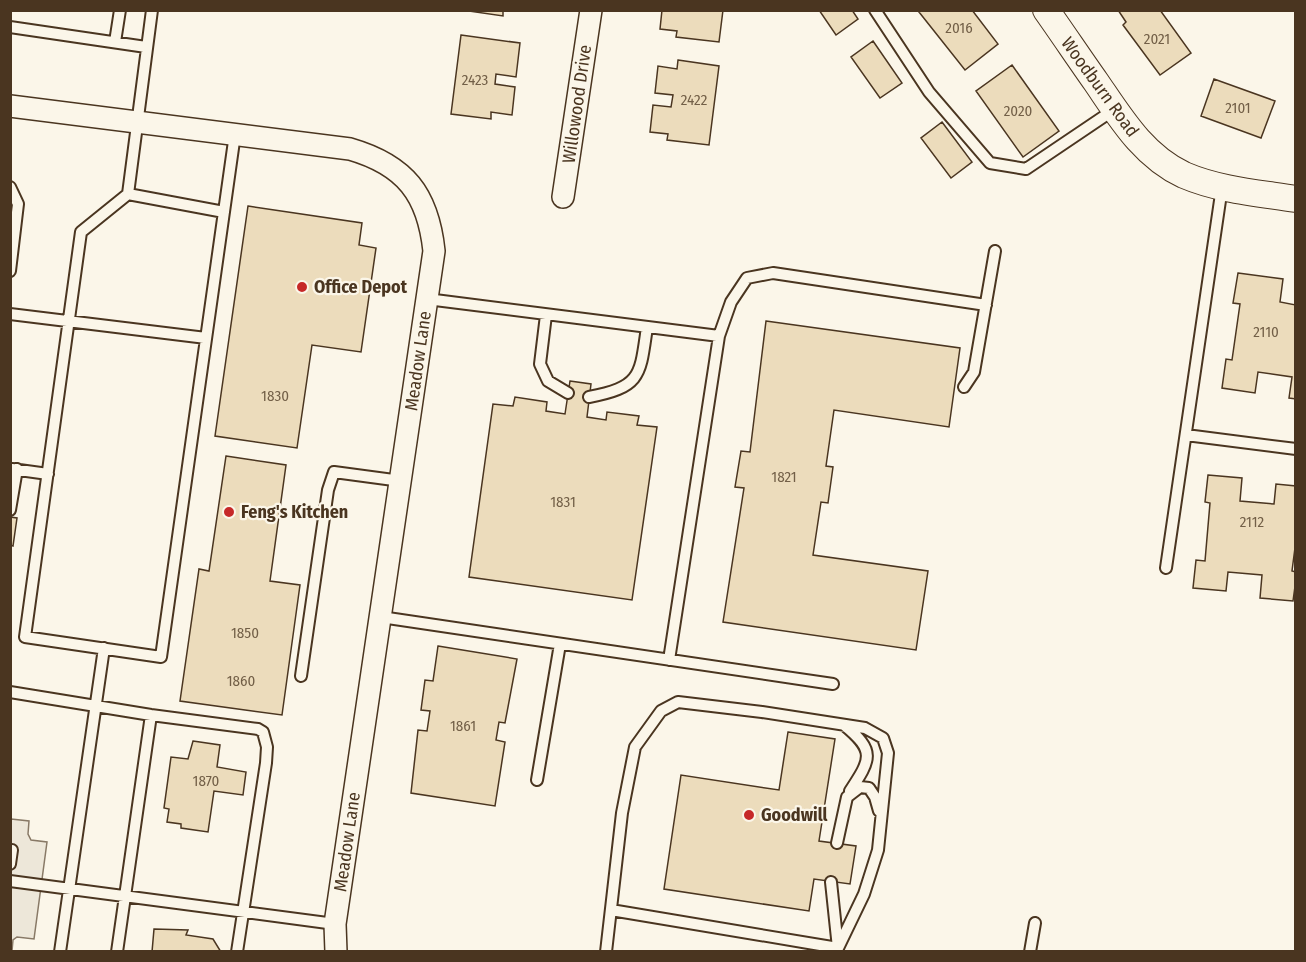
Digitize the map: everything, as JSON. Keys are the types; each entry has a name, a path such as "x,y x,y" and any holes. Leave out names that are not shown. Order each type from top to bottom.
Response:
{"street":[{"name":"Willowood Drive","path":"563,197 591,10"},
{"name":"Woodburn Road","path":"1046,10 1115,109 1140,142 1161,162 1186,176 1222,187 1296,199"},
{"name":"Meadow Lane","path":"10,106 350,149 372,156 391,166 408,182 426,213 432,231 434,251 335,924 336,951"}],"lane":[{"path":"115,42 120,10"},
{"path":"152,10 128,194 81,232 26,637 160,657 236,134"},
{"path":"881,13 929,92 990,163 1026,169 1115,109"},
{"path":"10,27 147,47"},
{"path":"10,187 18,204 10,271"},
{"path":"1166,568 1222,187"},
{"path":"128,194 224,212"},
{"path":"964,387 974,372 995,251"},
{"path":"669,660 719,336 731,302 747,278 773,273 986,305"},
{"path":"427,299 719,336"},
{"path":"10,314 206,338"},
{"path":"546,315 540,364 548,381 568,393"},
{"path":"589,397 616,392 630,382 641,368 647,327"},
{"path":"1186,435 1296,448"},
{"path":"10,510 14,469 48,474"},
{"path":"302,676 328,490 334,472 400,481"},
{"path":"381,617 832,684"},
{"path":"537,780 560,644"},
{"path":"60,951 104,648"},
{"path":"10,692 151,715 258,729 263,732 267,747 266,763 237,951"},
{"path":"606,951 622,813 635,747 661,711 678,702 865,728 883,738 888,753 878,850 864,894 837,950"},
{"path":"117,951 151,715"},
{"path":"837,843 847,797 864,770 868,755 862,740 844,725"},
{"path":"847,797 860,787 869,788 875,797 881,818"},
{"path":"10,850 12,850 10,864"},
{"path":"10,880 335,924"},
{"path":"831,882 837,950"},
{"path":"611,910 837,950"},
{"path":"1030,951 1035,923"}],"shaded area":[{"path":"11,819 29,821 28,834 31,840 47,842 34,939 17,937 13,940 11,952"}],"building":[{"path":"462,10 503,10 503,16"},
{"path":"662,10 723,10 719,42 676,37 677,31 660,29"},
{"path":"819,10 852,10 858,19 836,35"},
{"path":"921,10 972,10 998,44 965,70 919,12"},
{"path":"1118,10 1160,10 1191,53 1160,75 1123,25 1126,22"},
{"path":"461,35 520,43 516,77 496,74 495,84 515,87 512,115 491,112 491,119 451,114"},
{"path":"873,41 902,83 880,98 851,57"},
{"path":"678,60 719,66 709,145 667,140 668,134 650,132 653,105 671,107 673,95 655,93 658,66 677,69"},
{"path":"1012,65 1059,131 1023,157 976,91"},
{"path":"1214,79 1275,101 1261,138 1201,116"},
{"path":"942,122 972,162 951,178 921,138"},
{"path":"248,206 362,223 359,245 376,248 361,352 312,345 297,448 215,436"},
{"path":"1238,273 1283,279 1280,302 1296,305 1296,399 1289,398 1292,377 1258,372 1255,393 1222,388 1226,359 1232,360 1240,304 1233,303"},
{"path":"766,321 960,348 949,427 834,410 826,466 833,467 828,503 821,502 813,555 928,571 916,650 723,622 744,488 735,487 741,451 750,452"},
{"path":"570,381 591,384 587,417 606,420 607,412 639,416 637,425 657,427 632,600 469,577 493,404 513,406 515,397 547,402 546,411 565,414"},
{"path":"226,456 286,465 270,581 300,585 282,715 180,701 199,569 209,571"},
{"path":"1208,475 1242,478 1240,501 1274,504 1276,484 1296,486 1296,540 1292,571 1296,572 1296,579 1293,601 1260,598 1262,575 1228,572 1226,591 1193,588 1196,560 1205,561 1210,503 1205,502"},
{"path":"10,517 17,518 13,546 10,545"},
{"path":"438,646 517,659 505,723 499,722 496,740 505,742 495,806 411,793 418,730 427,731 430,711 421,710 425,680 433,681"},
{"name":"Goodwill","path":"788,732 835,739 819,841 856,846 850,884 814,879 809,911 664,889 681,775 779,790"},
{"path":"193,741 220,745 217,767 246,772 243,795 214,791 208,832 181,828 181,824 167,822 169,809 164,808 171,757 188,759"},
{"path":"154,929 188,930 186,935 213,939 221,952 152,952"}],"place":[{"name":"Office Depot","path":"302,287"},
{"name":"Feng's Kitchen","path":"229,512"},
{"name":"Goodwill","path":"749,815"}]}
